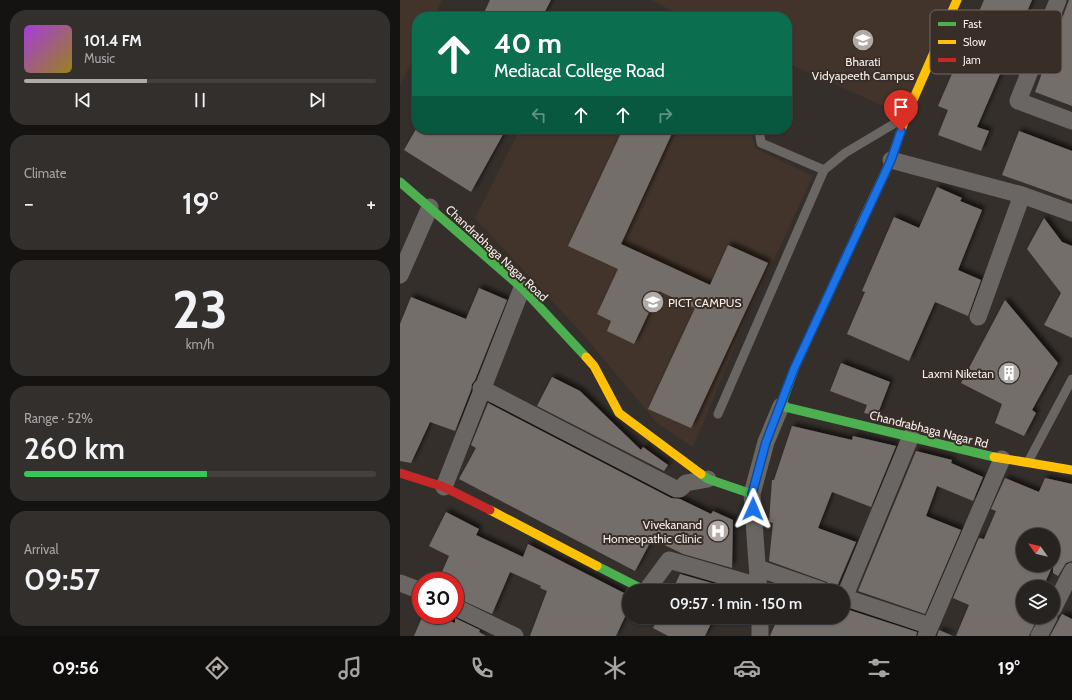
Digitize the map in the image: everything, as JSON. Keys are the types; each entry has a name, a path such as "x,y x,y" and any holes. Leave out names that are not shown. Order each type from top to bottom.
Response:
{"street":[{"path":"953,10 957,0"},
{"path":"1054,10 1058,0"},
{"path":"758,584 752,494 766,442 794,369 891,160 906,116 930,61"},
{"path":"1029,74 1018,101 1072,120"},
{"path":"891,160 1022,196 1072,213"},
{"name":"Chandrabhaga Nagar Road","path":"400,182 522,288 594,366 619,413 708,479 752,494"},
{"path":"978,317 1022,196"},
{"path":"400,275 430,207"},
{"path":"444,487 481,388 522,288"},
{"path":"481,388 676,489 680,489 686,483 708,479"},
{"name":"Chandrabhaga Nagar Rd","path":"781,406 1002,459 1072,470"},
{"path":"850,584 911,436"},
{"path":"850,600 928,631 1002,459"},
{"path":"400,473 444,487 632,584"},
{"path":"651,584 669,560 745,584"},
{"path":"758,568 804,584"},
{"path":"1060,595 1072,571"},
{"path":"400,583 412,588"},
{"path":"464,612 515,636"},
{"path":"760,624 760,636"},
{"path":"1039,636 1045,624"}],"lane":[{"path":"718,414 824,170 845,153 906,116"},
{"path":"759,134 760,143 824,170"},
{"path":"1028,462 1072,379"}],"shaded area":[{"path":"400,0 442,0 436,12 412,12 412,62 400,85"},
{"name":"Bharati Vidyapeeth Campus","path":"651,0 957,0 953,10 930,10 930,61 906,116 792,65 792,12 674,12"},
{"name":"PICT CAMPUS","path":"517,134 752,134 755,148 813,176 747,317 693,447 657,423 581,332 475,218"}],"building":[{"path":"490,0 551,0 545,12 484,12"},
{"path":"984,0 1032,0 1028,10 980,10"},
{"path":"1069,0 1072,0 1072,106 1035,92 1042,74 1062,74 1062,19"},
{"path":"952,74 1000,74 977,127 989,131 981,151 938,135 948,110 938,106"},
{"path":"1019,131 1072,151 1072,200 1002,175"},
{"path":"413,134 503,134 471,192 404,150"},
{"path":"621,134 672,134 621,244 710,285 728,245 768,263 691,428 648,409 695,308 659,291 634,344 607,331 611,321 597,314 618,269 568,246"},
{"path":"937,187 962,198 960,201 982,210 958,270 981,280 968,316 935,302 909,361 847,334 865,292 862,291 894,217 919,228"},
{"path":"1044,218 1062,242 1072,246 1072,338 1044,325 1061,293 1027,249"},
{"path":"479,288 507,300 475,380 472,384 455,431 430,422 411,463 400,461 400,324 411,297 466,319"},
{"name":"Laxmi Niketan","path":"1005,300 1058,363 1032,410 1036,413 1024,436 995,423 1002,404 961,383"},
{"path":"841,363 890,382 877,416 864,413 867,405 830,391"},
{"path":"552,377 580,391 641,450 643,447 668,465 664,471 537,406"},
{"path":"488,403 671,498 680,499 711,514 713,511 733,520 732,568 683,554 652,539 635,571 459,479 476,448 471,445"},
{"path":"792,426 852,440 853,436 896,446 871,507 832,492 818,528 856,542 838,584 829,584 827,582 769,561 773,523 769,522 772,480 774,480"},
{"path":"916,451 952,460 951,463 983,477 973,501 937,486 926,516 961,530 925,614 858,591"},
{"path":"1005,478 1039,492 1045,478 1072,484 1072,561 1066,563 1058,576 1053,572 1060,572 1060,528 1016,528 1016,572 1050,572 1046,580 1016,580 1016,624 1035,624 1029,636 956,636 969,605 953,598 979,538 984,539 996,511 991,509"},
{"path":"446,512 479,529 476,535 523,557 528,544 622,592 622,623 616,636 530,636 547,591 540,588 541,586 510,572 492,614 464,601 464,572 442,572 449,556 429,546"},
{"path":"680,574 715,584 675,584"},
{"path":"850,610 917,632 916,636 770,636 775,624 850,624"},
{"path":"1062,614 1072,619 1072,636 1050,636 1057,624 1060,624 1060,618"},
{"path":"464,622 480,630 479,632 486,636 414,636 419,624 464,624"},
{"path":"655,624 711,624 705,636 668,636 653,628"},
{"path":"939,630 953,636 937,636"}],"traffic: fast":[{"path":"400,182 522,288 586,357"},
{"path":"794,370 781,406 994,457"},
{"path":"701,474 708,479 752,494"},
{"path":"597,566 632,584"}],"traffic: slow":[{"path":"953,10 957,0"},
{"path":"859,228 891,160 906,116 930,61"},
{"path":"586,357 594,366 619,413 701,474"},
{"path":"994,457 1072,470"},
{"path":"490,510 597,566"}],"traffic: jam":[{"path":"794,370 859,228"},
{"path":"400,473 444,487 490,510"}],"place":[{"name":"Bharati Vidyapeeth Campus","path":"863,40"},
{"name":"PICT CAMPUS","path":"653,302"},
{"name":"Laxmi Niketan","path":"1009,373"},
{"name":"Vivekanand Homeopathic Clinic","path":"718,531"}],"route":[{"path":"753,509 752,494 766,442 794,369 891,160 901,131"}]}
